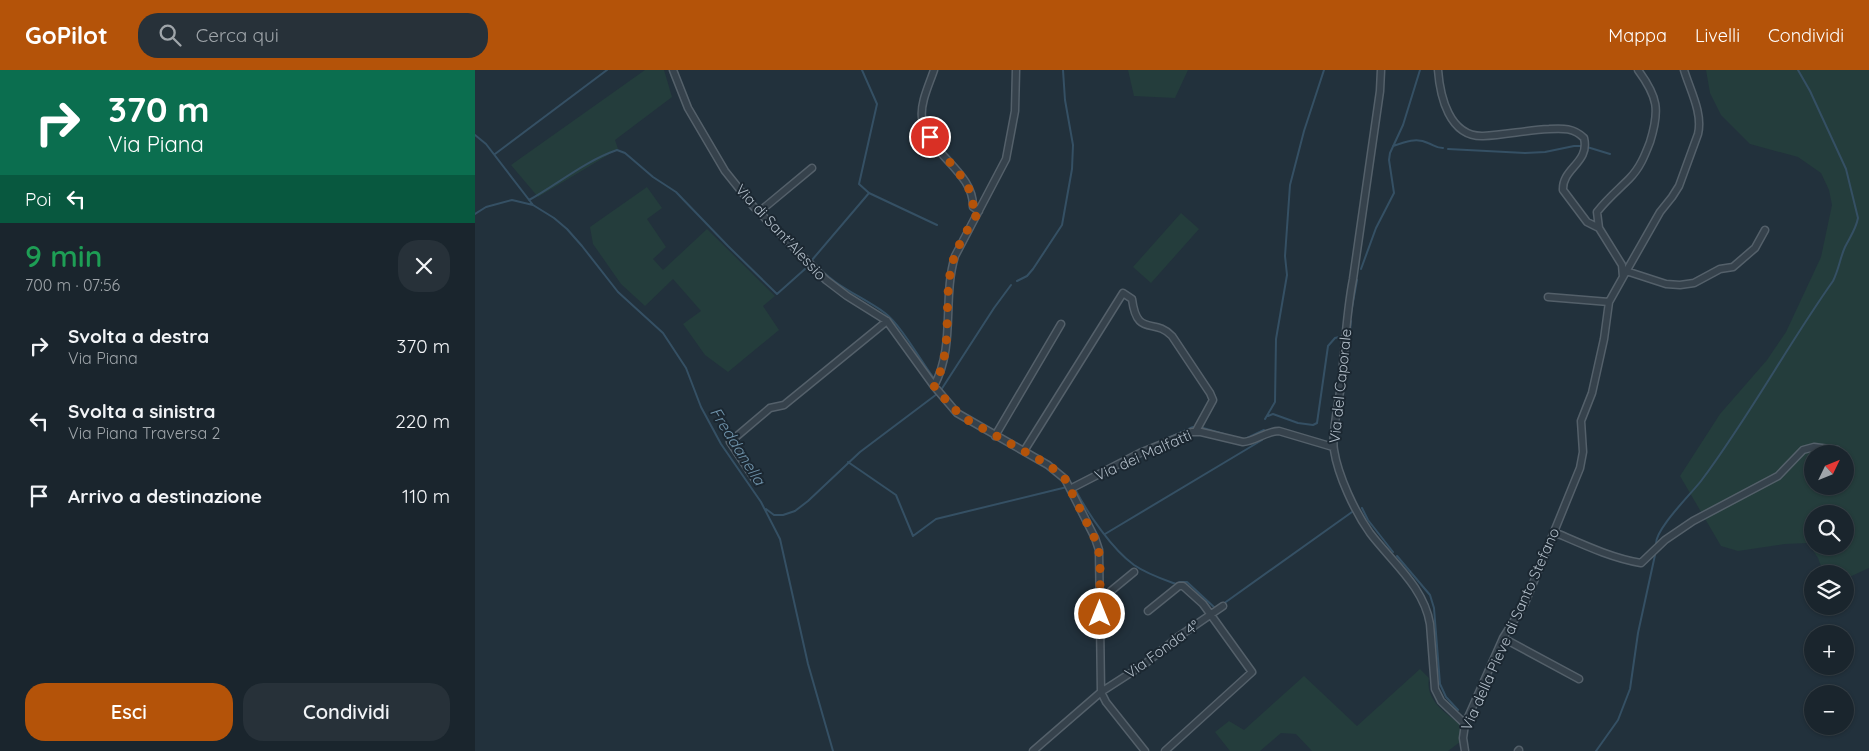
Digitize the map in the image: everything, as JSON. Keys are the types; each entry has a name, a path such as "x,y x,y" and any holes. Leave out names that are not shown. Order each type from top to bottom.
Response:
{"street":[{"name":"Via di Sant'Alessio","path":"673,70 688,108 725,171 759,212 826,280 887,322 934,386 957,413 1049,465 1072,487 1098,545 1101,598 1101,692"},
{"path":"934,70 923,109 922,120 937,149 971,190 973,207 979,211"},
{"path":"934,386 939,377 947,348 951,269 962,241 1006,159 1015,111 1016,70"},
{"name":"Via del Caporale","path":"1381,70 1380,91 1354,278 1347,308 1346,344 1333,447 1337,466 1360,517 1421,596 1428,614 1435,689 1441,701 1463,720 1465,724"},
{"path":"1438,70 1441,92 1446,108 1452,119 1468,133 1484,136 1556,128 1573,129 1584,138 1586,146 1584,155 1569,172 1563,183 1563,190 1587,222 1599,228"},
{"path":"1638,70 1653,96 1656,108 1656,122 1645,158 1631,178 1597,212 1599,228 1622,265 1624,274 1666,284 1680,285 1693,283 1720,269 1733,267 1755,248 1765,230"},
{"name":"Via della Pieve di Santo Stefano","path":"1465,751 1463,738 1465,724 1503,638 1525,603 1580,468 1583,452 1581,421 1594,384 1605,339 1609,302 1660,212 1673,198 1698,134 1700,126 1698,113 1685,70"},
{"path":"759,212 812,168"},
{"path":"1023,451 1123,293 1131,299 1137,318 1147,326 1164,329 1172,336 1210,394 1213,400 1211,406 1196,431"},
{"path":"1548,297 1609,302"},
{"path":"756,481 730,442 771,408 784,405 887,322"},
{"path":"995,436 1061,324"},
{"name":"Via dei Malfatti","path":"1072,487 1141,453 1196,431 1243,442 1273,431 1279,431 1333,447"},
{"path":"1554,532 1601,552 1641,563 1665,540 1693,521 1778,476 1804,450"},
{"path":"1101,598 1134,572"},
{"path":"1148,610 1177,587 1183,586 1203,604 1252,672 1165,751"},
{"name":"Via Fonda 4°","path":"1033,751 1101,692 1146,663 1178,637 1223,606"},
{"path":"1503,638 1579,679"},
{"path":"1101,692 1106,702 1145,751"}],"green space":[{"path":"645,70 664,70 672,97 615,140 618,149 538,197 511,165"},
{"path":"1128,70 1188,70 1175,98 1134,96"},
{"path":"1706,70 1869,70 1869,568 1854,575 1854,565 1821,565 1816,555 1854,555 1854,505 1804,505 1804,543 1738,551 1721,546 1680,476 1720,414 1767,360 1786,332 1821,257 1832,205 1829,190 1821,173 1798,157 1750,144 1721,115 1710,93"},
{"path":"647,187 662,208 647,219 666,247 653,259 663,270 707,229 775,296 763,306 779,330 728,372 705,355 683,324 701,311 673,279 645,306 621,284 593,244 590,227"},
{"path":"1181,213 1199,229 1151,283 1133,267"},
{"path":"1420,669 1429,678 1430,693 1437,705 1460,724 1460,742 1448,751 1312,751 1296,734 1281,733 1260,751 1230,751 1215,732 1229,721 1244,730 1304,676 1357,726"}],"waterway":[{"path":"495,154 607,70"},
{"path":"862,70 877,104 859,184 869,193 937,225"},
{"path":"1017,281 1027,276 1033,269 1062,225 1072,169 1073,145 1065,100 1063,70"},
{"path":"1265,419 1275,402 1276,339 1287,275 1285,256 1290,185 1304,131 1324,70"},
{"path":"1361,269 1376,228 1394,193 1389,160 1390,153 1403,125 1420,70"},
{"path":"1656,545 1661,530 1719,457 1833,281 1843,251 1857,222 1858,218 1846,169 1810,91 1798,70"},
{"name":"Freddanella","path":"475,135 486,144 533,205"},
{"path":"1393,146 1419,140 1443,148"},
{"path":"1448,149 1525,153 1581,146"},
{"path":"1587,147 1610,154"},
{"path":"529,200 583,166 617,150 625,153 653,177 676,192 777,294 805,269"},
{"path":"813,262 812,260 869,193"},
{"name":"Freddanella","path":"475,214 486,207 512,200 533,205 554,218 582,246 618,292 663,333 686,368 701,407 721,444 761,502 780,539 808,664 833,751"},
{"path":"813,262 830,278 891,318 933,377"},
{"path":"1351,313 1357,280"},
{"path":"941,390 1011,285"},
{"path":"1347,334 1350,331 1351,321"},
{"path":"1268,416 1273,414 1298,423 1313,425 1317,423 1328,346 1335,338 1343,336"},
{"path":"766,509 774,515 783,515 795,511 860,452 937,394"},
{"path":"1166,439 1193,427"},
{"path":"1203,428 1224,434"},
{"path":"1245,439 1264,430"},
{"path":"1105,534 1262,440"},
{"path":"848,462 896,495 913,536 936,519 1067,487"},
{"path":"1075,489 1101,530 1117,550 1134,565 1149,574 1176,584 1187,582 1215,608"},
{"path":"1362,508 1368,520 1393,552"},
{"path":"1223,604 1352,512"},
{"path":"1596,751 1618,720 1630,689 1638,633 1655,555"},
{"path":"1397,556 1430,595 1434,608 1440,684 1446,697 1458,710"}],"route":[{"path":"930,137 937,149 971,190 973,207 979,211 962,241 951,269 948,298 947,348 939,377 934,386 957,413 964,418 1049,465 1065,479 1098,545 1100,561 1100,614"}]}
